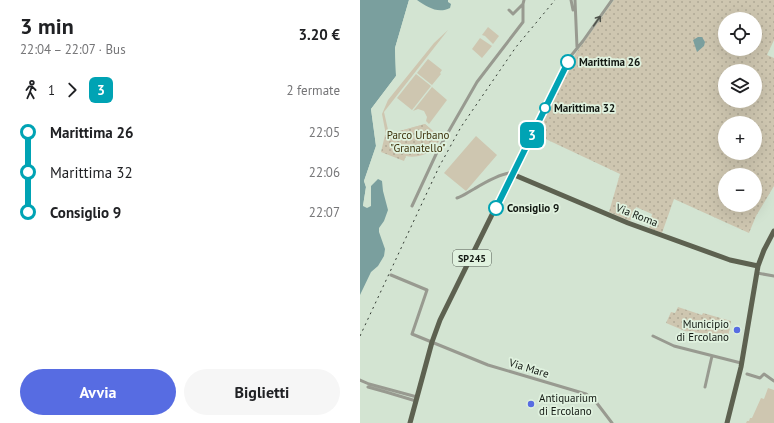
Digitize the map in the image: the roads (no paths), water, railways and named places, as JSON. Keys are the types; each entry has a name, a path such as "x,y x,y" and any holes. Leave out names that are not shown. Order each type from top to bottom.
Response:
{"main road":[{"name":"Via Roma","path":"512,174 628,223 730,260 758,266"},
{"name":"SP245","path":"410,423 432,342 440,320 512,174"},
{"path":"727,423 741,363 758,266 774,231"}],"street":[{"path":"412,206 438,150 477,82 523,22 524,0"},
{"path":"571,0 576,24"},
{"path":"575,0 577,47"},
{"path":"457,198 464,196 478,186 509,173 512,174 570,57 612,0"},
{"path":"509,10 513,14 523,4"},
{"path":"577,36 579,40 583,41"},
{"path":"757,274 774,276"},
{"name":"Via Mare","path":"391,276 427,290 412,334 488,366 586,394 596,402 612,423"},
{"path":"653,336 669,344 741,363"},
{"path":"705,387 712,356"},
{"path":"747,374 760,378 764,374 774,381"},
{"path":"360,380 416,399"},
{"path":"368,387 416,399"}],"water":[{"path":"360,0 409,0 395,48 396,76 371,109 376,146 364,181 366,187 363,206 371,206 371,186 378,179 382,181 388,210 384,221 379,228 385,249 384,256 378,266 371,272 360,295"},
{"path":"417,0 448,0 451,4 450,8 446,10 437,10"},
{"path":"698,37 702,37 705,42 704,46 697,52 693,40"}],"railway":[{"path":"360,336 439,167 461,127 516,47 555,0"}],"place":[{"name":"Marittima 26","path":"568,62"},
{"name":"Marittima 32","path":"545,108"},
{"name":"Consiglio 9","path":"496,208"},
{"name":"Municipio di Ercolano","path":"737,330"},
{"name":"Antiquarium di Ercolano","path":"531,404"}],"park label":[{"name":"Parco Urbano \"Granatello\"","path":"418,141"}]}
